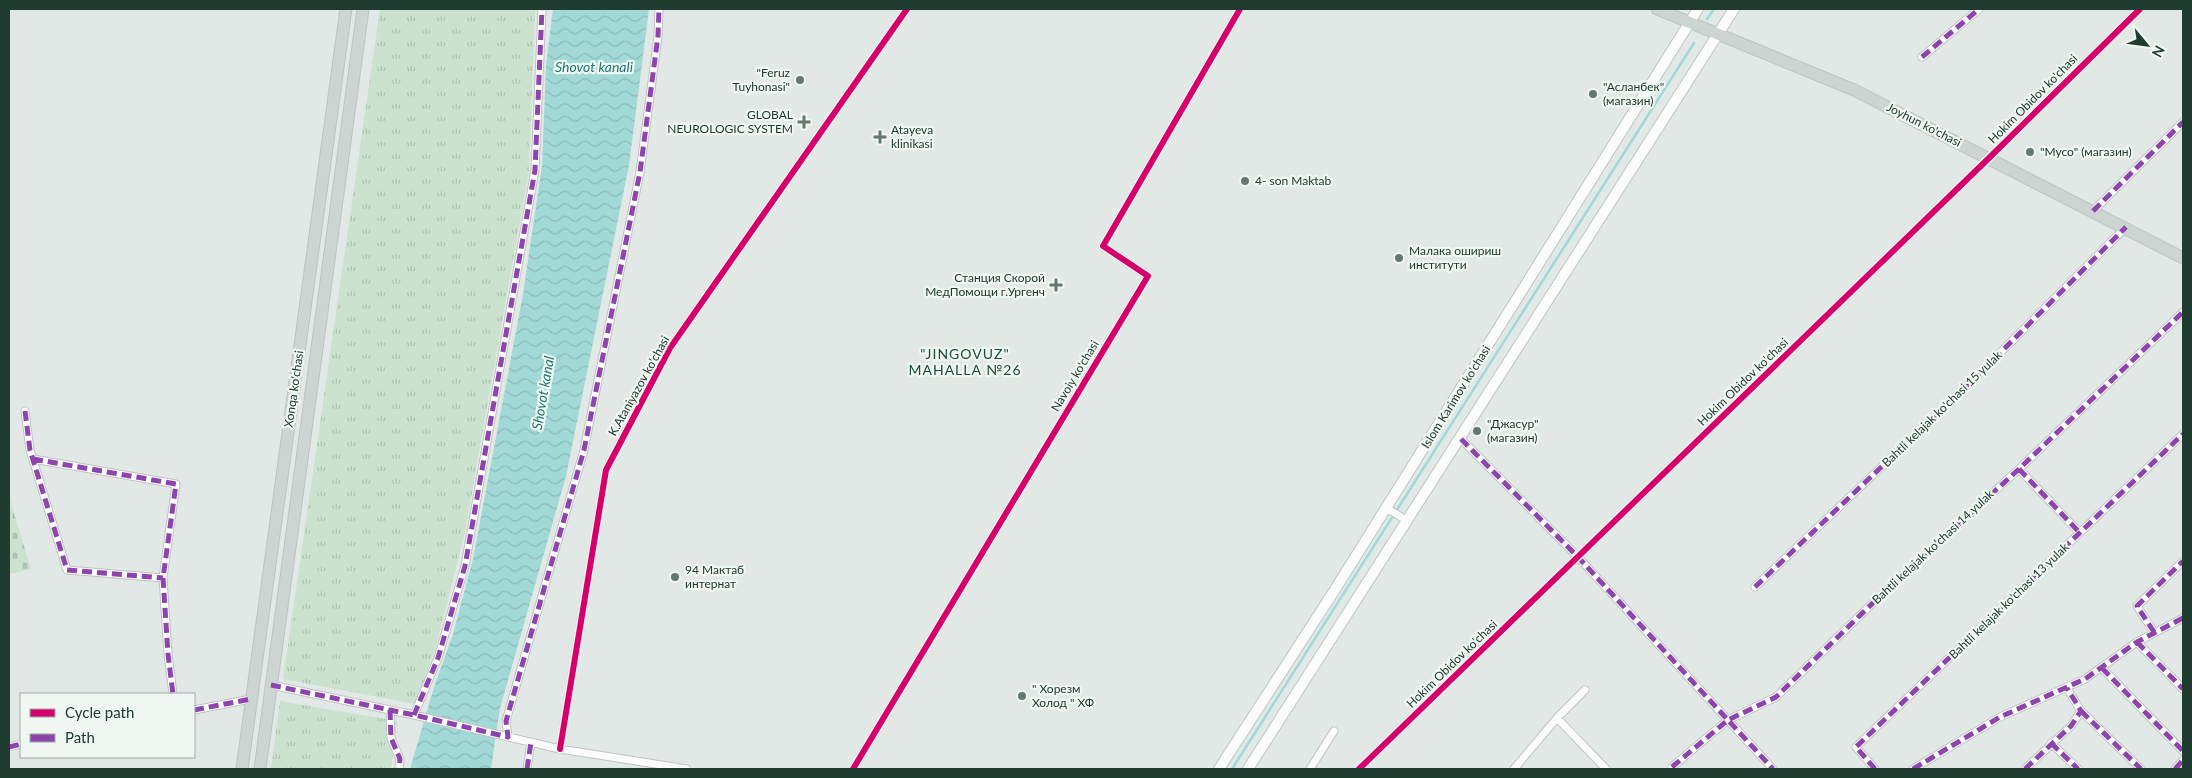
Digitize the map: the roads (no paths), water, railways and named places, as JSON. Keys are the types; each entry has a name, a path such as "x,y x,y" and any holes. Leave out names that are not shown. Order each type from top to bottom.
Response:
{"main road":[{"name":"Xonqa ko'chasi","path":"242,769 346,9"},
{"name":"Xonqa ko'chasi","path":"260,769 363,9"},
{"name":"Joyhun ko'chasi","path":"1657,9 1854,90 2126,227 2183,258"},
{"name":"Islom Karimov ko'chasi","path":"1219,769 1386,508 1688,22 1698,9"},
{"path":"1248,769 1461,439 1734,9"}],"street":[{"path":"414,715 438,658 465,566 534,170 542,9"},
{"path":"508,737 506,722 584,450 640,172 658,36 659,9"},
{"name":"K.Ataniyazov ko'chasi","path":"560,749 606,470 670,348 907,9"},
{"name":"Navoiy ko'chasi","path":"853,769 1148,276 1104,246 1240,9"},
{"path":"1922,57 1979,9"},
{"name":"Hokim Obidov ko'chasi","path":"1359,769 2140,9"},
{"path":"2093,211 2183,122"},
{"name":"Bahtli kelajak ko'chasi 15 yulak","path":"1755,587 1976,377 2126,227"},
{"name":"Bahtli kelajak ko'chasi 14 yulak","path":"1672,767 1728,720 1776,697 1881,595 2019,469 2183,312"},
{"path":"25,411 33,459 67,570 163,578"},
{"name":"Bahtli kelajak ko'chasi 13 yulak","path":"1875,769 1856,747 2183,434"},
{"path":"1461,439 1578,557 1773,769"},
{"path":"33,459 176,484 163,578 168,654 173,693"},
{"path":"2019,469 2079,532"},
{"path":"1386,508 1408,521"},
{"path":"2154,632 2137,606 2183,561"},
{"path":"1913,769 2000,717 2067,688 2102,668 2154,632 2181,622"},
{"path":"2137,642 2183,689"},
{"path":"2102,668 2183,751"},
{"path":"271,685 414,715 560,749 687,769"},
{"path":"2067,688 2081,711 2141,769"},
{"path":"1514,769 1557,718 1585,690"},
{"path":"195,710 251,699"},
{"path":"390,710 391,738 400,759 399,769"},
{"path":"2025,769 2071,726 2081,711"},
{"path":"1557,718 1606,769"},
{"path":"1310,769 1334,731"},
{"path":"527,769 531,742"},
{"path":"2051,743 2078,769"},
{"path":"2175,769 2183,760"}],"water":[{"name":"Shovot kanali","path":"553,9 649,9 629,165 566,476 500,708 491,769 410,769 434,687 453,634 473,559 523,294 542,166 546,65"}],"waterway":[{"path":"1707,19 1714,9"},
{"path":"1232,769 1694,43"}],"place":[{"name":"\"Feruz Tuyhonasi\"","path":"800,80"},
{"name":"\"Асланбек\" (магазин)","path":"1593,94"},
{"name":"GLOBAL NEUROLOGIC SYSTEM","path":"804,122"},
{"name":"Atayeva klinikasi","path":"880,137"},
{"name":"\"Мусо\" (магазин)","path":"2030,152"},
{"name":"4- son Maktab","path":"1245,181"},
{"name":"Малака ошириш институти","path":"1399,258"},
{"name":"Станция Скорой МедПомощи г.Ургенч","path":"1056,285"},
{"name":"\"Джасур\" (магазин)","path":"1477,431"},
{"name":"94 Мактаб интернат","path":"675,577"},
{"name":"\" Хорезм Холод \" ХФ","path":"1022,696"}],"district":[{"name":"\"JINGOVUZ\" MAHALLA №26","path":"965,362"}],"water label":[{"name":"Shovot kanal","path":"543,393"}]}
